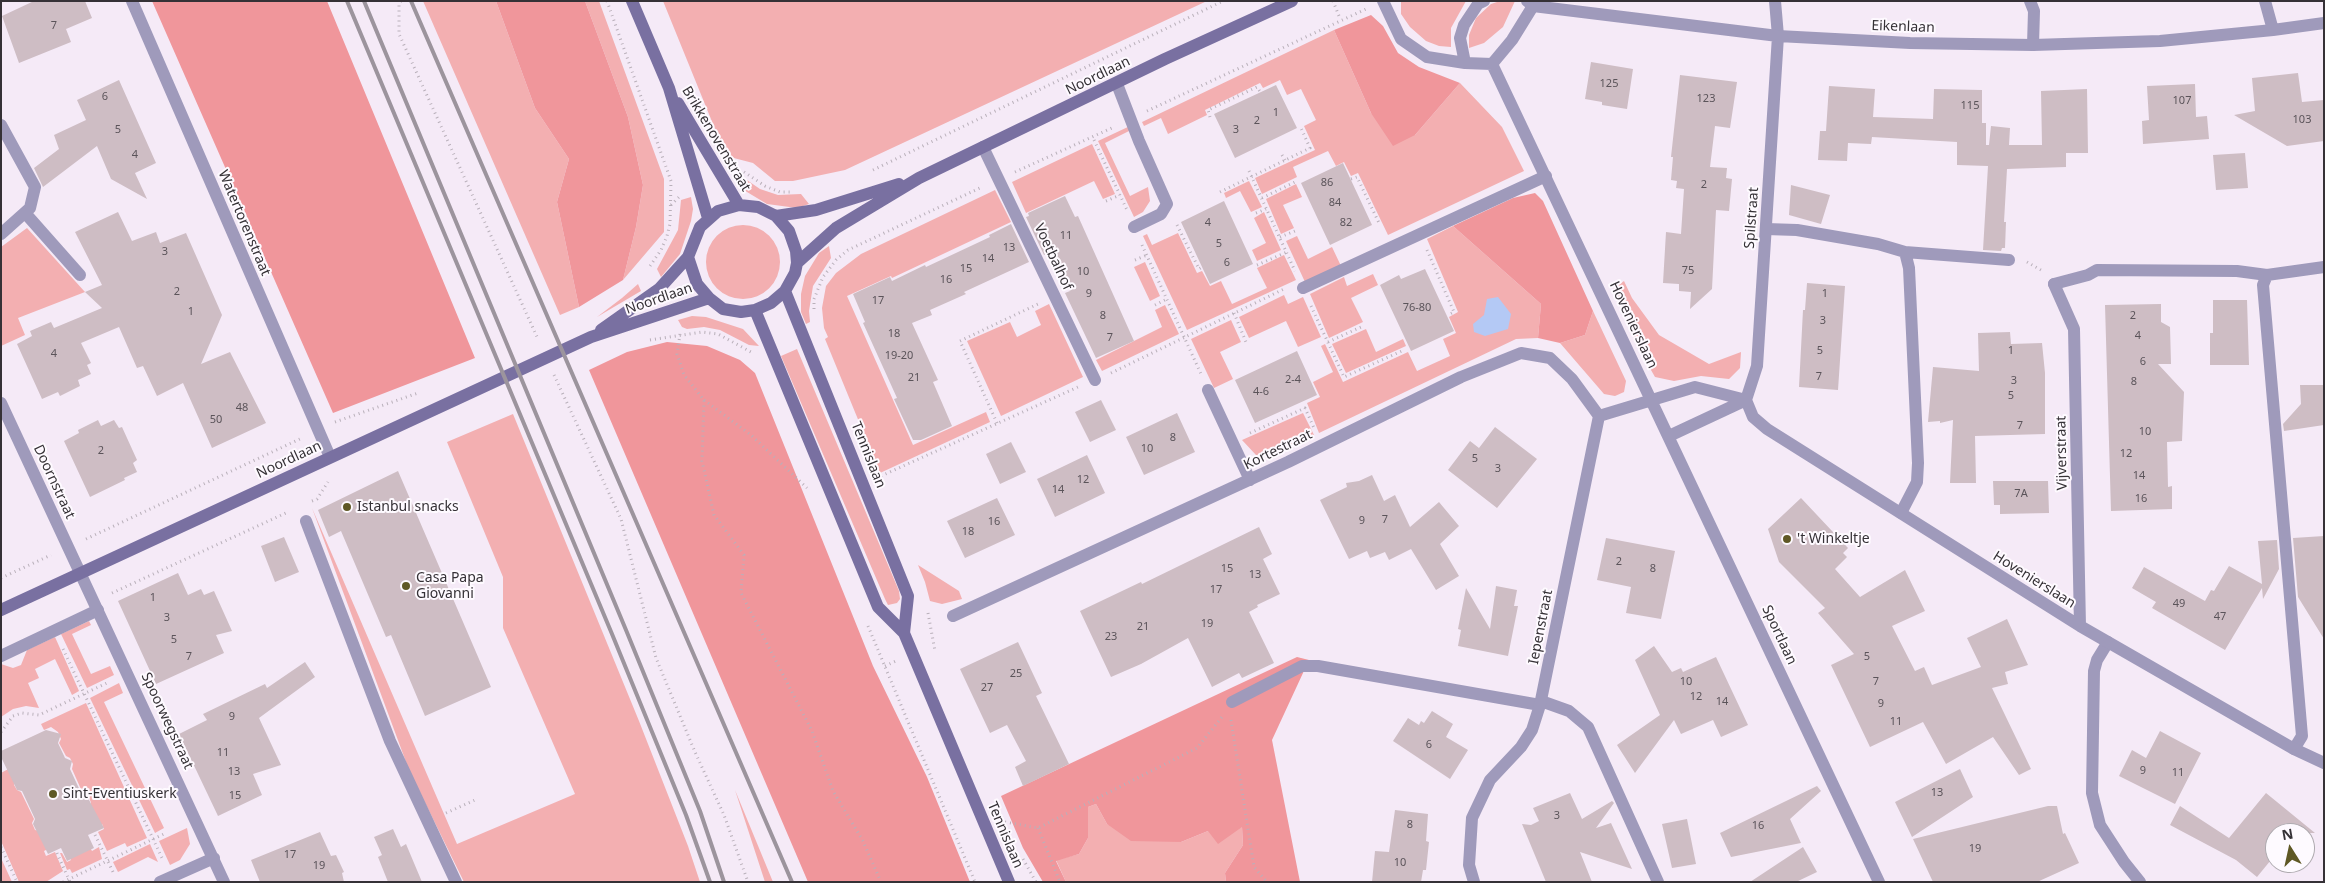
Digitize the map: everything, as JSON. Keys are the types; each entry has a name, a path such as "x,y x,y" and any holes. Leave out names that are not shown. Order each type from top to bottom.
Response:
{"street":[{"name":"Watertorenstraat","path":"132,1 330,457"},
{"name":"Brikkenovenstraat","path":"632,1 668,88 708,218"},
{"name":"Noordlaan","path":"796,263 832,231 919,178 1117,84 1165,59 1292,1"},
{"path":"1465,63 1460,38 1478,4 1484,1"},
{"name":"Spilstraat","path":"1746,400 1757,366 1778,36 1775,1"},
{"path":"2030,1 2034,11 2033,45"},
{"path":"2264,1 2273,30"},
{"path":"1378,3 1401,39 1427,57 1465,63 1492,64"},
{"name":"Eikenlaan","path":"1492,64 1512,40 1531,3 1778,36 1910,42 2033,45 2160,41 2324,23"},
{"name":"Hovenierslaan","path":"1492,64 1652,400"},
{"path":"1117,84 1132,118 1139,141 1168,204 1161,214 1134,227"},
{"name":"Brikkenovenstraat","path":"668,88 739,205"},
{"path":"1,125 35,187 30,208 26,214 1,234"},
{"name":"Voetbalhof","path":"983,147 1095,380"},
{"path":"1303,288 1546,176"},
{"name":"Noordlaan","path":"776,216 816,210 919,178"},
{"name":"Noordlaan","path":"591,337 659,289 688,257 700,227 718,211 739,205 758,207 776,216 790,231 796,251 795,273 785,291 771,304 755,310 741,312 723,309 709,298 697,284 688,257"},
{"path":"26,214 80,275"},
{"path":"1766,229 1797,230 1878,244 1906,252 2009,260"},
{"path":"1901,513 1917,482 1918,463 1909,268 1906,252"},
{"path":"2294,750 2302,736 2263,285 2267,275 2324,267"},
{"name":"Vijverstraat","path":"2080,626 2074,329 2054,284 2088,275 2097,270 2237,271 2267,275"},
{"name":"Tennislaan","path":"785,291 908,596 904,633"},
{"name":"Noordlaan","path":"1,610 591,337 709,298"},
{"name":"Tennislaan","path":"755,310 878,607 904,633 1008,882"},
{"name":"Kortestraat","path":"953,616 1250,480 1461,377 1521,353 1550,358 1572,379 1599,416"},
{"path":"1599,416 1694,387 1746,400"},
{"path":"1208,390 1250,480"},
{"name":"Sportlaan","path":"1652,400 1879,882"},
{"path":"1669,436 1746,400"},
{"name":"Hovenierslaan","path":"1746,400 1753,417 1767,429 2080,626 2294,750 2324,763"},
{"name":"Doornstraat","path":"1,403 80,574"},
{"name":"Iepenstraat","path":"1474,882 1469,866 1472,818 1490,780 1521,747 1532,730 1541,703 1599,416"},
{"path":"306,521 390,741 456,882"},
{"name":"Spoorwegstraat","path":"80,574 224,882"},
{"path":"1,656 54,631 96,606"},
{"path":"2108,642 2097,660 2094,671 2092,793 2100,824 2124,862 2140,882"},
{"path":"1231,705 1302,666 1318,666 1541,703 1570,711 1588,727 1658,882"},
{"path":"160,882 214,858"}],"path":[{"path":"401,1 399,4 399,34 541,346"},
{"path":"606,1 671,180 671,205 667,236 662,250 650,267"},
{"path":"864,174 1223,1"},
{"path":"1333,1 1339,16"},
{"path":"815,316 814,299 823,277 836,260 848,250 1378,3"},
{"path":"1210,117 1208,110 1257,87 1261,93"},
{"path":"1220,192 1310,148 1301,128"},
{"path":"1094,140 1208,390"},
{"path":"1282,155 1285,160"},
{"path":"742,171 764,186 780,192 792,192"},
{"path":"1249,171 1344,377 1404,350"},
{"path":"1351,179 1357,177 1380,225"},
{"path":"1262,198 1297,181"},
{"path":"671,205 685,192"},
{"path":"1106,201 1120,195"},
{"path":"1256,213 1266,208"},
{"path":"1175,220 1198,269 1202,267"},
{"path":"1280,237 1295,231"},
{"path":"1420,234 1454,312 1448,315"},
{"path":"1257,265 1287,252"},
{"path":"1135,260 1147,255"},
{"path":"998,423 960,341 1054,296"},
{"path":"1155,305 1167,299"},
{"path":"1234,314 1246,342"},
{"path":"1321,341 1361,327"},
{"path":"671,337 702,332 718,334 752,352"},
{"path":"681,335 677,354 684,375 704,400 751,434 812,494"},
{"path":"554,374 621,519 656,658 695,752 724,815 748,882"},
{"path":"1,578 343,418 420,392"},
{"path":"704,400 702,460 714,515 744,555 741,593 812,731 833,792 863,841 881,882"},
{"path":"1243,436 1305,408 1316,433"},
{"path":"96,606 291,510"},
{"path":"54,631 166,866"},
{"path":"1,732 13,716 22,713 39,715 115,679"},
{"path":"1013,825 1038,828 1197,748 1231,705"},
{"path":"1231,705 1254,867 1267,882"},
{"path":"428,821 475,800"},
{"path":"1038,828 1060,882"},
{"path":"62,882 70,880 166,833"},
{"path":"95,835 114,874"},
{"path":"1,847 17,882"},
{"path":"57,853 70,880"}],"shaded area":[{"path":"152,1 327,1 475,358 333,413"},
{"path":"423,1 496,1 535,108 569,159 557,202 579,307 560,315"},
{"path":"496,1 585,1 628,117 643,185 636,227 623,280 579,307 557,202 569,159 535,108"},
{"path":"585,1 599,1 664,179 664,232 623,280 636,227 643,185 628,117"},
{"path":"663,1 1207,1 845,170 793,181 775,181 753,163 726,156"},
{"path":"1401,1 1466,1 1451,28 1451,47 1439,46 1426,41 1410,27 1401,14"},
{"path":"1500,1 1515,1 1503,27 1484,43 1469,48 1469,35 1476,18 1491,4"},
{"path":"1371,15 1383,26 1398,53 1419,67 1460,83 1415,135 1393,146 1371,113 1334,30"},
{"path":"1334,30 1371,113 1415,135 1460,83 1502,127 1524,171 1388,235 1358,173 1351,176 1344,162 1336,166 1328,151 1293,167 1297,177 1262,194 1255,178 1315,150 1304,126 1316,120 1301,89 1287,95 1280,80 1263,88 1260,83 1205,110 1207,115 1168,134 1161,118 1144,126 1142,122"},
{"path":"1130,126 1131,130 1105,143 1130,196 1148,187 1150,201 1143,212 1134,217 1098,141"},
{"path":"1092,144 1115,194 1103,199 1094,181 1026,213 1012,182"},
{"path":"734,176 741,176 760,189 778,195 801,194 809,204 797,208 767,204 742,189"},
{"path":"1249,181 1262,207 1251,212 1240,191 1226,198 1224,193"},
{"path":"1296,184 1302,197 1283,205 1294,228 1281,234 1266,199"},
{"path":"995,190 1011,222 892,278 891,276 847,296 913,445 986,412 990,422 880,473 825,339 828,337 824,328 822,308 826,286 836,273 861,254"},
{"path":"1535,193 1543,201 1593,311 1585,335 1560,343 1538,338 1541,304 1453,226 1513,198"},
{"path":"691,197 693,209 691,221 680,254 661,277 657,269 678,230 681,200"},
{"path":"1264,212 1281,250 1257,261 1252,250 1266,243 1254,218"},
{"path":"743,225 764,231 774,241 780,262 774,283 764,293 743,299 722,293 712,283 706,262 712,241 722,231"},
{"path":"1453,226 1541,304 1538,338 1516,339 1319,433 1307,403 1320,397 1313,382 1333,372 1321,346 1325,344 1343,382 1408,352 1417,371 1450,356 1443,339 1456,333 1449,317 1458,312 1427,239"},
{"path":"27,228 85,292 18,318 25,335 1,346 1,247"},
{"path":"1178,233 1197,273 1202,271 1210,286 1221,281 1232,304 1267,288 1257,268 1284,255 1296,280 1187,330 1143,236 1147,234 1152,245"},
{"path":"1297,236 1308,259 1332,247 1341,266 1305,282 1286,241"},
{"path":"829,246 831,258 813,286 809,311 810,322 806,324 801,312 801,294 805,276 819,253"},
{"path":"1145,262 1160,296 1150,301 1134,267"},
{"path":"1373,274 1378,285 1351,298 1363,322 1329,338 1310,294 1344,277 1347,286"},
{"path":"1624,281 1632,298 1659,335 1709,364 1741,352 1740,368 1729,379 1701,376 1674,381 1655,377 1643,356 1613,289"},
{"path":"638,284 641,291 597,317 622,298"},
{"path":"1284,295 1288,304 1303,297 1321,337 1298,347 1286,321 1249,338 1239,317"},
{"path":"1049,304 1083,377 1001,416 967,341 1010,322 1017,337 1041,325 1035,311"},
{"path":"1165,305 1179,334 1102,371 1096,360 1162,327 1155,310"},
{"path":"1593,311 1626,381 1624,392 1615,396 1604,394 1560,343 1585,335"},
{"path":"692,316 706,317 743,329 759,346 749,345 720,330 704,327 687,329 682,327 678,320"},
{"path":"1231,320 1241,342 1220,352 1233,379 1214,388 1191,339"},
{"path":"1366,329 1376,352 1403,339 1406,346 1346,373 1332,344"},
{"path":"667,342 707,346 740,360 755,373 873,666 927,777 970,882 808,882 589,370 627,352"},
{"path":"797,349 899,591 900,599 897,603 888,605 885,599 781,356"},
{"path":"1303,413 1314,435 1274,453 1264,456 1256,455 1242,440"},
{"path":"513,414 639,721 688,846 700,882 464,882 409,770 312,508 457,844 575,794 503,628 503,577 447,442"},
{"path":"918,565 959,591 962,599 942,604 930,601"},
{"path":"89,621 91,625 72,634 91,674 110,666 114,675 87,688 61,634"},
{"path":"55,637 79,691 72,695 55,659 35,669 39,678 28,683 39,708 26,706 13,709 1,717 1,664 13,668 21,665 27,650"},
{"path":"1297,657 1309,660 1272,740 1300,882 1226,882 1225,873 1243,845 1242,827 1218,844 1208,831 1181,842 1131,841 1107,824 1096,804 1088,807 1088,838 1079,854 1056,861 1066,882 1043,882 1023,848 1001,796"},
{"path":"119,683 123,693 104,702 164,828 155,833 90,698"},
{"path":"86,703 147,838 127,847 125,843 107,851 98,832 104,829 102,824 98,825 90,808 89,797 84,796 72,769 73,764 59,743 61,739 58,732 51,727 44,730 41,724"},
{"path":"10,768 16,780 14,785 21,792 34,819 32,823 35,830 39,831 48,849 44,851 46,856 55,852 63,871 46,882 19,882 1,841 1,773"},
{"path":"735,790 773,882 765,882"},
{"path":"1096,804 1107,824 1181,842 1208,831 1242,827 1243,845 1225,873 1226,882 1066,882 1056,860 1079,854 1088,838 1088,807"},
{"path":"187,828 190,844 180,860 170,865 159,841"},
{"path":"88,844 92,851 99,847 102,859 72,873 70,869 67,870 60,853 62,853 67,862 71,860 68,854"},
{"path":"150,844 158,862 148,857 118,872 113,862"},
{"path":"1,858 12,882 1,882"}],"water":[{"path":"1498,297 1511,314 1508,329 1485,336 1474,332 1473,324 1484,315 1487,299"}],"building":[{"path":"34,1 85,1 92,18 66,29 71,42 19,63 2,16"},
{"path":"1591,62 1633,69 1627,109 1602,105 1602,102 1585,99"},
{"path":"2298,73 2302,102 2324,100 2324,141 2287,146 2234,115 2255,111 2252,78"},
{"path":"1680,75 1737,82 1730,128 1715,126 1710,167 1727,168 1726,178 1732,179 1729,211 1716,210 1712,289 1690,309 1691,292 1679,291 1679,284 1663,283 1666,232 1681,234 1684,189 1676,188 1677,181 1671,180 1673,157 1671,157"},
{"path":"119,80 156,163 135,173 147,199 111,179 97,146 43,187 34,168 59,149 54,135 86,120 77,100"},
{"path":"2195,84 2196,117 2207,116 2209,139 2143,144 2142,121 2149,120 2147,86"},
{"path":"1276,85 1297,128 1235,158 1214,114"},
{"path":"1829,86 1875,89 1873,117 1933,119 1934,89 1982,90 1982,123 1986,123 1986,145 1989,145 1991,126 2010,128 2009,145 2042,145 2041,91 2087,89 2088,153 2066,153 2066,167 2007,169 2004,222 2006,222 2005,248 2002,248 2001,251 1983,250 1988,166 1957,165 1957,142 1872,137 1871,144 1848,143 1847,161 1818,160 1820,131 1826,131"},
{"path":"2245,153 2248,188 2216,190 2213,155"},
{"path":"1343,163 1372,225 1330,245 1301,183"},
{"path":"1791,185 1830,195 1821,224 1789,215"},
{"path":"1065,196 1075,217 1078,216 1134,341 1096,358 1065,293 1070,291 1051,251 1044,255 1026,217 1029,216 1028,213"},
{"path":"1224,201 1253,264 1210,284 1181,222"},
{"path":"118,212 132,241 156,232 160,243 186,233 222,315 201,364 230,352 266,423 212,448 183,383 157,396 143,366 137,368 119,327 81,343 91,363 87,365 91,374 78,380 80,386 60,396 58,392 42,399 17,344 32,336 30,331 51,322 54,328 102,308 85,292 102,285 75,232"},
{"path":"1011,224 1029,262 964,292 966,294 930,310 932,315 912,323 938,380 933,382 952,426 921,440 913,440 894,399 897,398 863,323 865,322 853,294 890,277 892,281 925,265 926,267 990,237 989,235"},
{"path":"1425,269 1454,331 1411,351 1380,285 1399,275 1401,279"},
{"path":"1807,283 1845,286 1838,390 1799,387 1803,310 1805,310"},
{"path":"2213,300 2247,300 2249,365 2210,365 2210,333 2213,333"},
{"path":"2161,304 2161,322 2170,327 2171,364 2158,364 2184,392 2182,441 2167,442 2168,487 2172,486 2172,509 2111,511 2105,305"},
{"path":"2010,332 2011,344 2042,343 2045,373 2045,434 1975,436 1976,483 1950,483 1953,420 1940,423 1940,421 1928,422 1933,367 1979,371 1978,333"},
{"path":"1297,351 1317,395 1255,423 1235,380"},
{"path":"2300,385 2324,385 2324,425 2284,431 2283,424 2301,404"},
{"path":"1101,400 1116,430 1090,442 1075,412"},
{"path":"1177,413 1195,452 1144,475 1126,437"},
{"path":"98,420 101,426 114,420 119,428 122,427 137,460 133,463 137,472 90,497 64,441 79,433 78,430"},
{"path":"1495,427 1537,459 1497,508 1448,470 1470,441 1479,448"},
{"path":"1011,442 1026,472 1000,484 986,454"},
{"path":"1087,455 1105,493 1055,517 1037,479"},
{"name":"Casa Papa Giovanni","path":"398,471 491,687 425,716 391,635 386,637 341,531 329,537 318,510"},
{"path":"1372,475 1384,501 1395,495 1410,527 1439,502 1459,526 1440,544 1459,576 1436,590 1411,549 1389,560 1385,552 1370,558 1367,551 1349,559 1320,500 1347,487 1346,483 1359,481"},
{"path":"1993,481 2048,481 2049,513 2000,514 2000,505 1994,505"},
{"path":"997,498 1015,535 965,558 947,521"},
{"path":"1801,498 1848,548 1843,553 1847,557 1835,569 1860,597 1905,570 1925,611 1892,626 1915,671 1924,667 1932,685 1981,667 1967,638 2007,619 2028,665 2005,672 2008,684 1992,688 2031,769 2019,775 1993,737 1946,764 1923,722 1870,747 1831,665 1854,654 1818,613 1825,608 1779,562 1768,529"},
{"path":"1259,527 1272,554 1263,559 1280,594 1257,605 1258,607 1249,612 1274,663 1242,678 1239,673 1212,687 1188,638 1141,664 1111,677 1080,611 1141,582 1142,584"},
{"path":"2324,536 2324,639 2298,597 2293,538"},
{"path":"284,537 299,572 275,582 261,546"},
{"path":"1606,538 1675,551 1661,619 1626,613 1631,587 1597,580"},
{"path":"2277,540 2279,569 2263,599 2262,588 2225,650 2152,608 2156,602 2132,588 2144,567 2205,601 2211,590 2214,591 2229,566 2262,584 2258,541"},
{"path":"178,573 188,595 201,589 204,595 214,591 232,631 216,635 224,653 156,684 118,601"},
{"path":"1496,586 1517,590 1514,606 1518,606 1508,656 1458,646 1461,630 1458,629 1466,588 1490,629"},
{"path":"1018,642 1042,693 1036,696 1069,764 1023,786 1015,767 1026,761 1007,725 990,733 960,669"},
{"path":"1654,646 1672,672 1681,668 1683,672 1716,657 1748,725 1721,737 1713,720 1681,734 1674,720 1635,773 1617,745 1660,715 1635,660"},
{"path":"305,662 315,677 259,718 281,765 253,774 262,795 218,816 179,734 207,720 203,714 265,684 267,688"},
{"path":"1432,711 1453,724 1446,737 1468,750 1450,779 1393,741 1408,718 1419,725 1421,721 1424,723"},
{"name":"Sint-Eventiuskerk","path":"46,730 61,734 58,743 65,758 72,761 70,769 83,797 88,798 104,828 88,835 94,848 67,861 61,848 48,854 33,824 35,819 22,791 17,790 1,757 1,751"},
{"path":"2160,731 2201,753 2175,804 2119,776 2132,750 2146,758"},
{"path":"1960,769 1973,797 1912,837 1895,802"},
{"path":"1817,786 1821,791 1790,819 1801,843 1731,857 1720,833"},
{"path":"1570,793 1582,819 1612,801 1614,803 1596,828 1611,823 1632,869 1580,852 1592,882 1546,882 1522,824 1531,825 1539,821 1533,808"},
{"path":"2266,793 2303,823 2265,823 2265,867 2257,877 2236,860 2170,825 2180,806 2229,838"},
{"path":"2048,806 2057,806 2063,834 2065,833 2079,863 2037,882 1933,882 1913,839"},
{"path":"1395,810 1428,814 1426,841 1429,842 1426,870 1423,870 1421,882 1372,882 1375,851 1389,852"},
{"path":"1687,819 1696,864 1672,868 1662,824"},
{"path":"393,829 401,847 406,844 422,882 388,882 378,857 382,855 374,837"},
{"path":"320,832 331,856 336,855 344,872 342,873 344,882 260,882 251,860"},
{"path":"1803,847 1817,872 1796,882 1750,882"}],"railway":[{"path":"347,1 612,634 686,815 710,882"},
{"path":"364,1 700,811 724,882"},
{"path":"411,1 792,882"}],"place":[{"name":"Istanbul snacks","path":"347,507"},
{"name":"'t Winkeltje","path":"1787,539"},
{"name":"Casa Papa Giovanni","path":"406,586"},
{"name":"Sint-Eventiuskerk","path":"53,794"}]}
